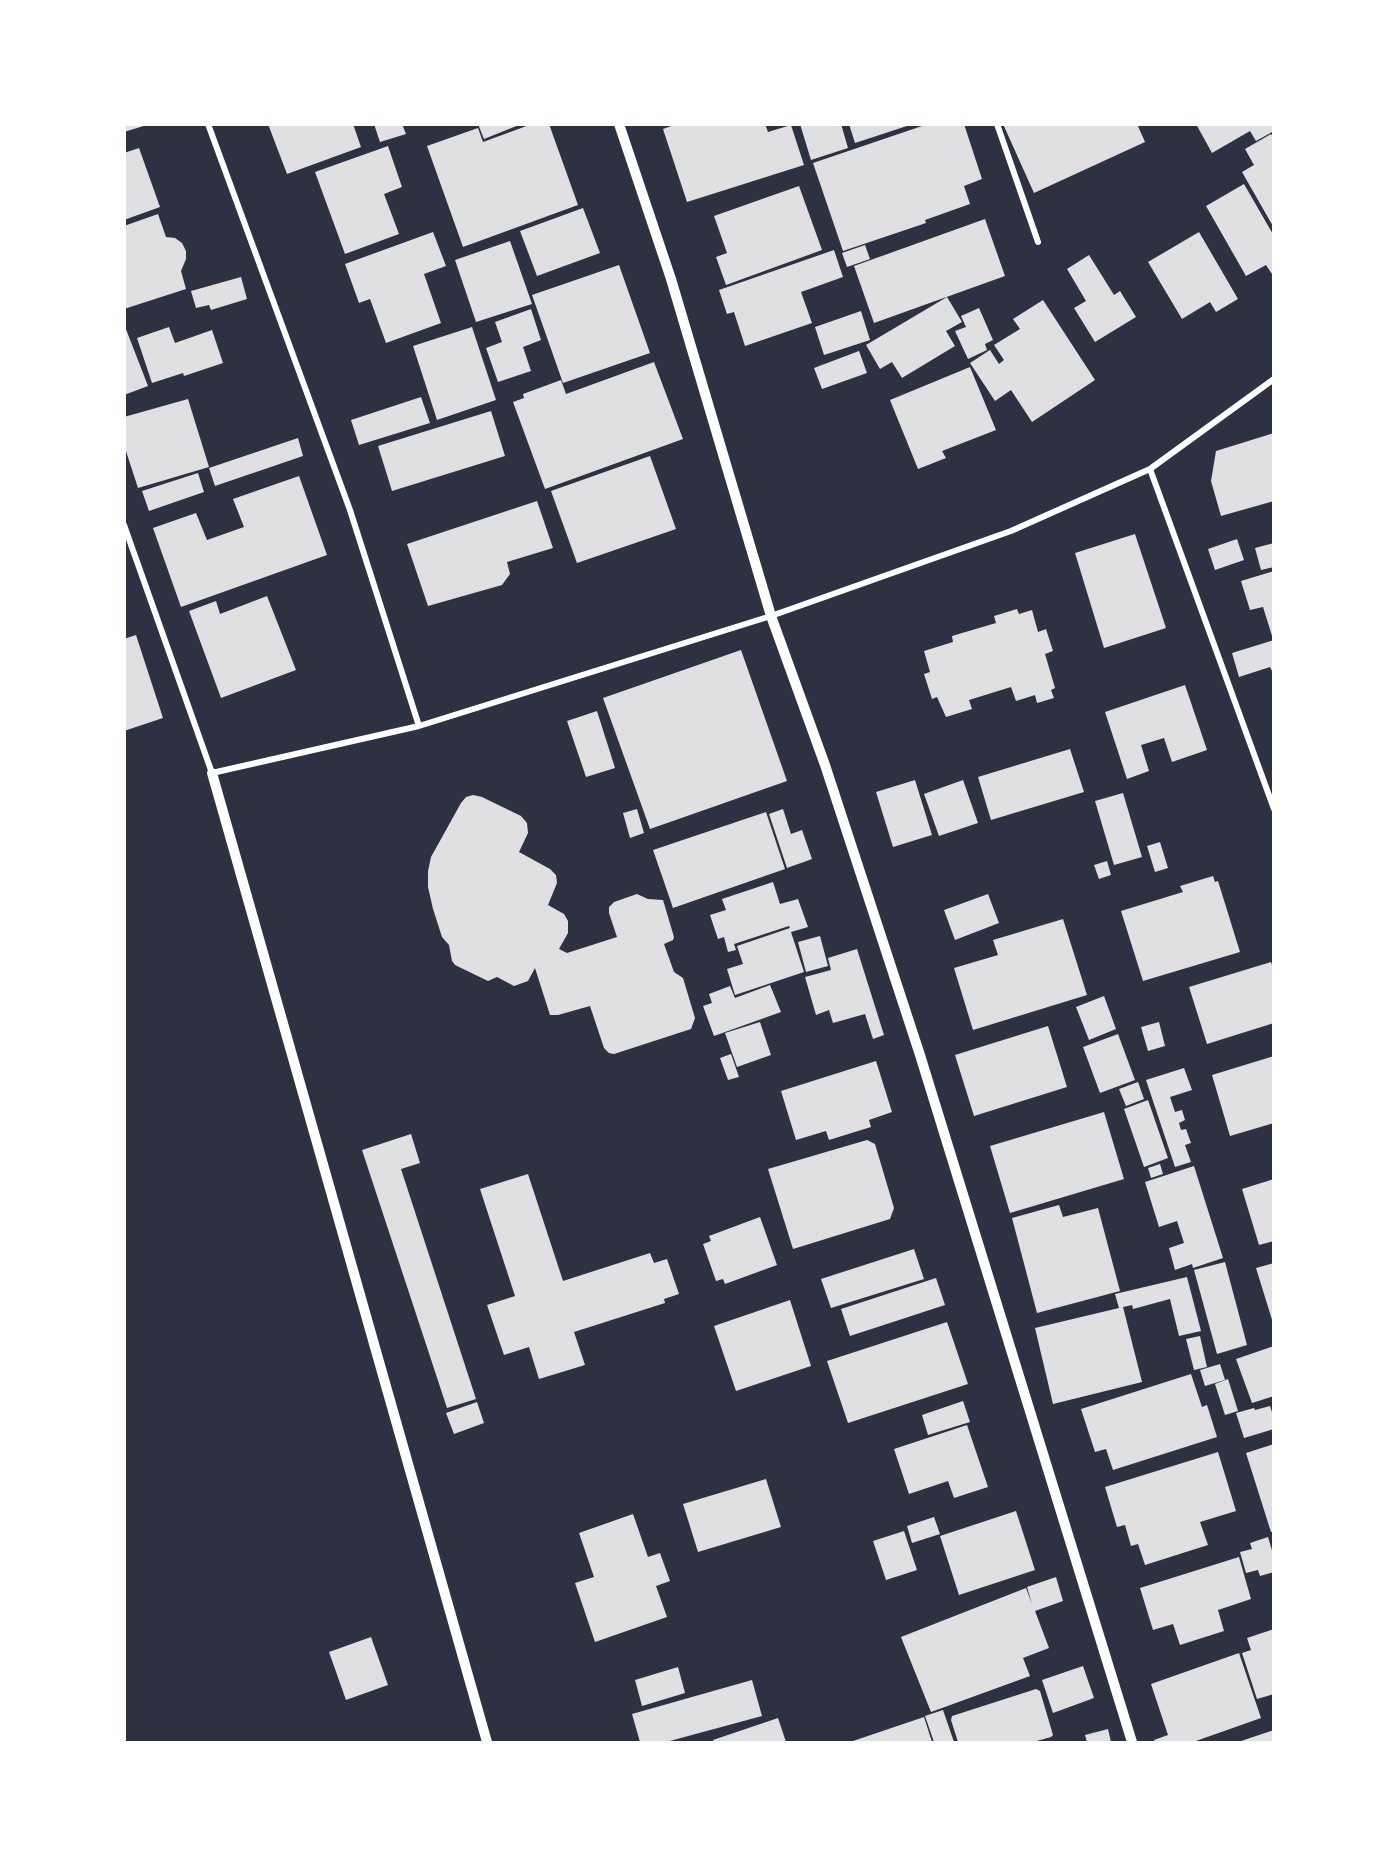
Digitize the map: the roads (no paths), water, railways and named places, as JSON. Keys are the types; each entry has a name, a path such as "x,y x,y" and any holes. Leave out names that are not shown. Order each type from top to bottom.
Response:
{"street":[{"path":"208,124 350,510 419,726"},
{"path":"619,124 671,279 771,616 825,765 916,1043 1132,1743"},
{"path":"997,124 1038,242"},
{"path":"212,773 419,726 771,616 1011,531 1150,469 1274,379"},
{"path":"1150,469 1274,809"},
{"path":"124,525 212,773 487,1743"}]}
